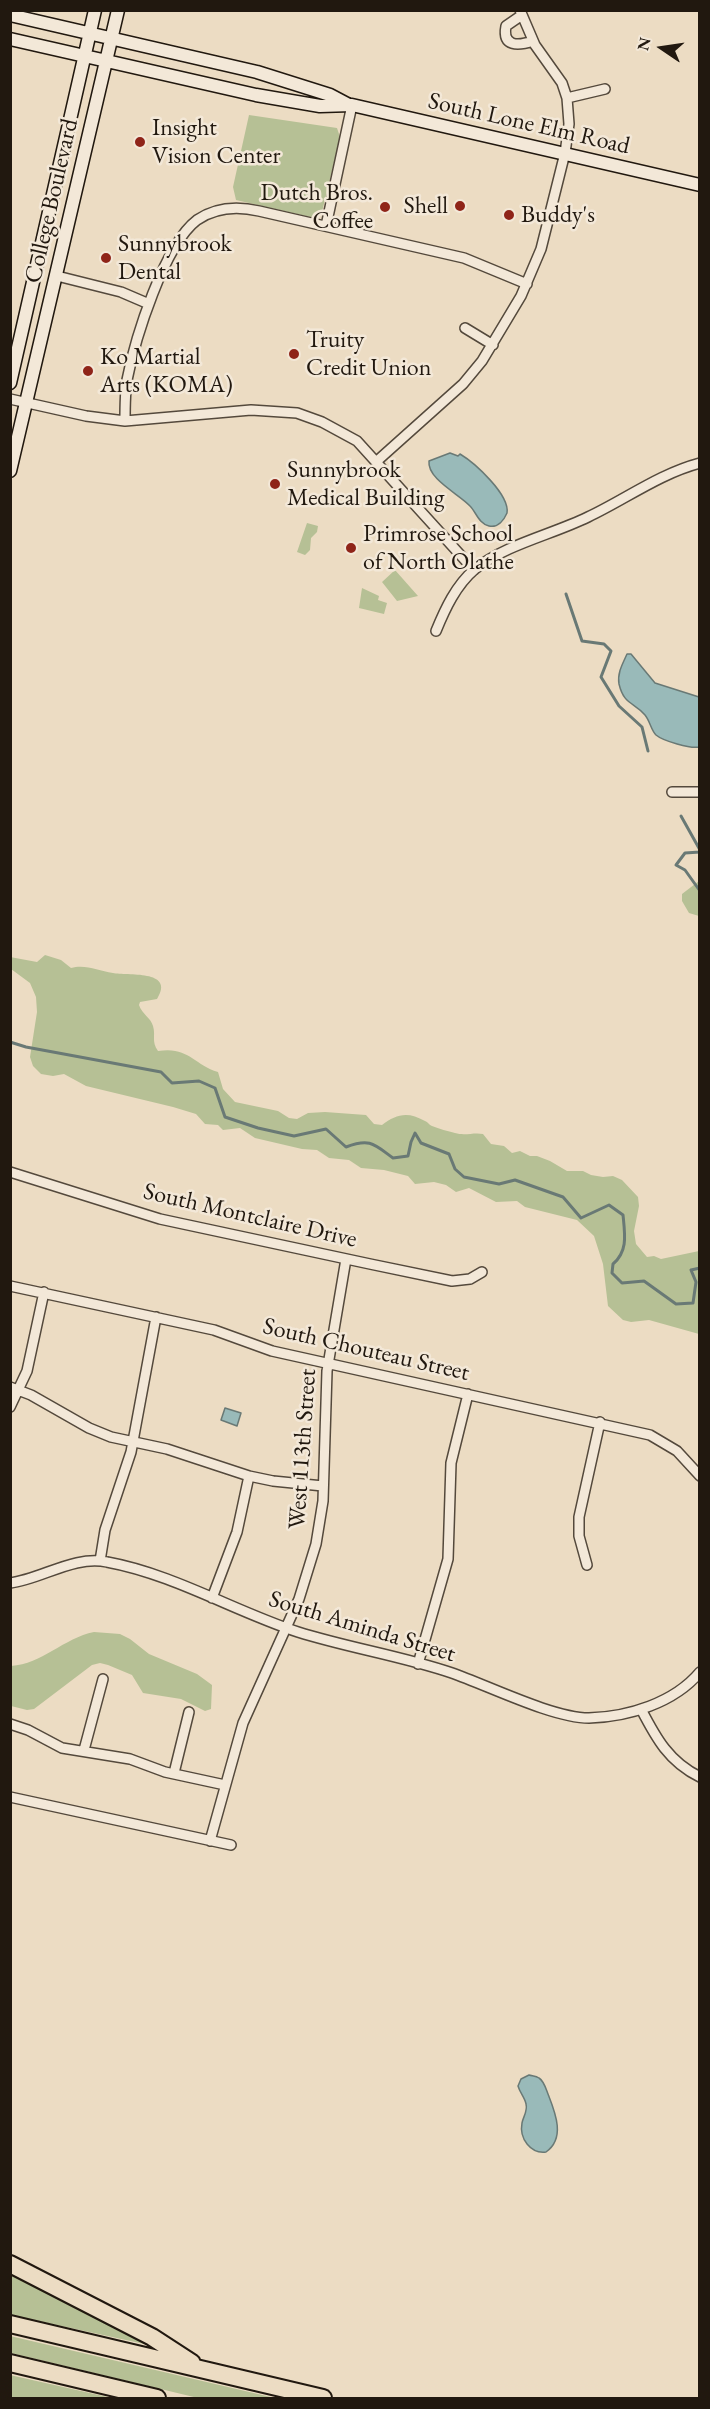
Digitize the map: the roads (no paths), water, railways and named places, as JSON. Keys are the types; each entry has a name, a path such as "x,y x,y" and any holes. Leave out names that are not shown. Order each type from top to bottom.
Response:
{"highway":[{"path":"10,2264 152,2337 203,2370"},
{"path":"10,2324 323,2398"},
{"path":"10,2363 158,2398"}],"street":[{"name":"College Boulevard","path":"10,383 95,10"},
{"name":"College Boulevard","path":"10,471 118,10"},
{"path":"377,461 463,384 493,345 527,284 541,249 565,153 569,124 567,98 562,83 533,41 521,13 506,26 507,40 512,44 519,45 533,41"},
{"name":"South Lone Elm Road","path":"10,15 257,72 330,95 350,105 699,185"},
{"name":"South Lone Elm Road","path":"10,39 256,95 320,106 350,105"},
{"path":"567,98 605,89"},
{"path":"326,226 350,105"},
{"path":"124,421 127,380 149,304 165,267 182,237 192,224 209,213 237,207 326,226 464,258 527,284"},
{"path":"57,276 121,292 149,304"},
{"path":"465,328 493,345"},
{"path":"10,399 86,416 124,421 251,410 297,413 340,430 357,441 474,570"},
{"path":"436,631 453,596 474,570 521,544 587,518 660,477 699,463"},
{"path":"672,792 699,792"},
{"name":"South Montclaire Drive","path":"10,1172 160,1218 346,1259 452,1281 470,1280 482,1272"},
{"name":"West 113th Street","path":"210,1841 243,1723 298,1599 316,1544 323,1486 328,1364 346,1259"},
{"name":"South Chouteau Street","path":"10,1286 214,1330 272,1351 600,1422 650,1435 677,1451 699,1476"},
{"path":"10,1407 14,1388 27,1371 44,1292"},
{"path":"100,1561 105,1530 133,1442 156,1317"},
{"path":"14,1388 89,1428 133,1442 167,1449 249,1476 323,1486"},
{"path":"418,1664 448,1559 450,1475 468,1394"},
{"path":"587,1565 579,1536 580,1504 600,1422"},
{"path":"212,1599 237,1532 249,1476"},
{"name":"South Aminda Street","path":"10,1583 24,1581 79,1563 100,1561 135,1568 285,1627 449,1673 554,1712 588,1718 641,1709 658,1702 698,1674"},
{"path":"84,1750 103,1678"},
{"path":"641,1709 658,1743 677,1764 699,1777"},
{"path":"174,1773 189,1712"},
{"path":"10,1724 62,1748 130,1759 174,1773 225,1785"},
{"path":"10,1797 231,1845"}],"water":[{"path":"450,453 458,456 460,454 466,458 490,480 503,497 507,513 498,525 489,526 483,523 465,501 433,474 429,461"},
{"path":"627,654 631,654 655,683 699,697 699,747 677,744 656,735 645,715 624,696 619,684 619,676"},
{"path":"225,1408 241,1413 237,1426 221,1420"},
{"path":"529,2075 538,2077 545,2085 556,2117 556,2140 546,2152 531,2148 522,2135 526,2107 518,2086 521,2079"}],"waterway":[{"path":"566,594 582,641 604,644 611,651 601,677 619,706 642,727 648,751"},
{"path":"681,816 700,850"},
{"path":"700,852 685,853 676,865 685,870 700,891"},
{"path":"10,1042 161,1072 172,1083 199,1081 215,1088 225,1117 258,1128 294,1136 326,1129 346,1147 361,1143 371,1144 393,1158 408,1156 415,1133 421,1143 449,1154 455,1169 464,1177 499,1184 515,1180 563,1197 581,1218 609,1205 623,1215 624,1229 623,1248 613,1264 612,1273 622,1283 644,1281 676,1304 693,1303 696,1282 691,1270 700,1268"}],"place":[{"name":"Insight Vision Center","path":"140,142"},
{"name":"Shell","path":"460,206"},
{"name":"Dutch Bros. Coffee","path":"385,207"},
{"name":"Buddy's","path":"509,215"},
{"name":"Sunnybrook Dental","path":"106,258"},
{"name":"Truity Credit Union","path":"294,354"},
{"name":"Ko Martial Arts (KOMA)","path":"88,371"},
{"name":"Sunnybrook Medical Building","path":"275,484"},
{"name":"Primrose School of North Olathe","path":"351,548"}]}
